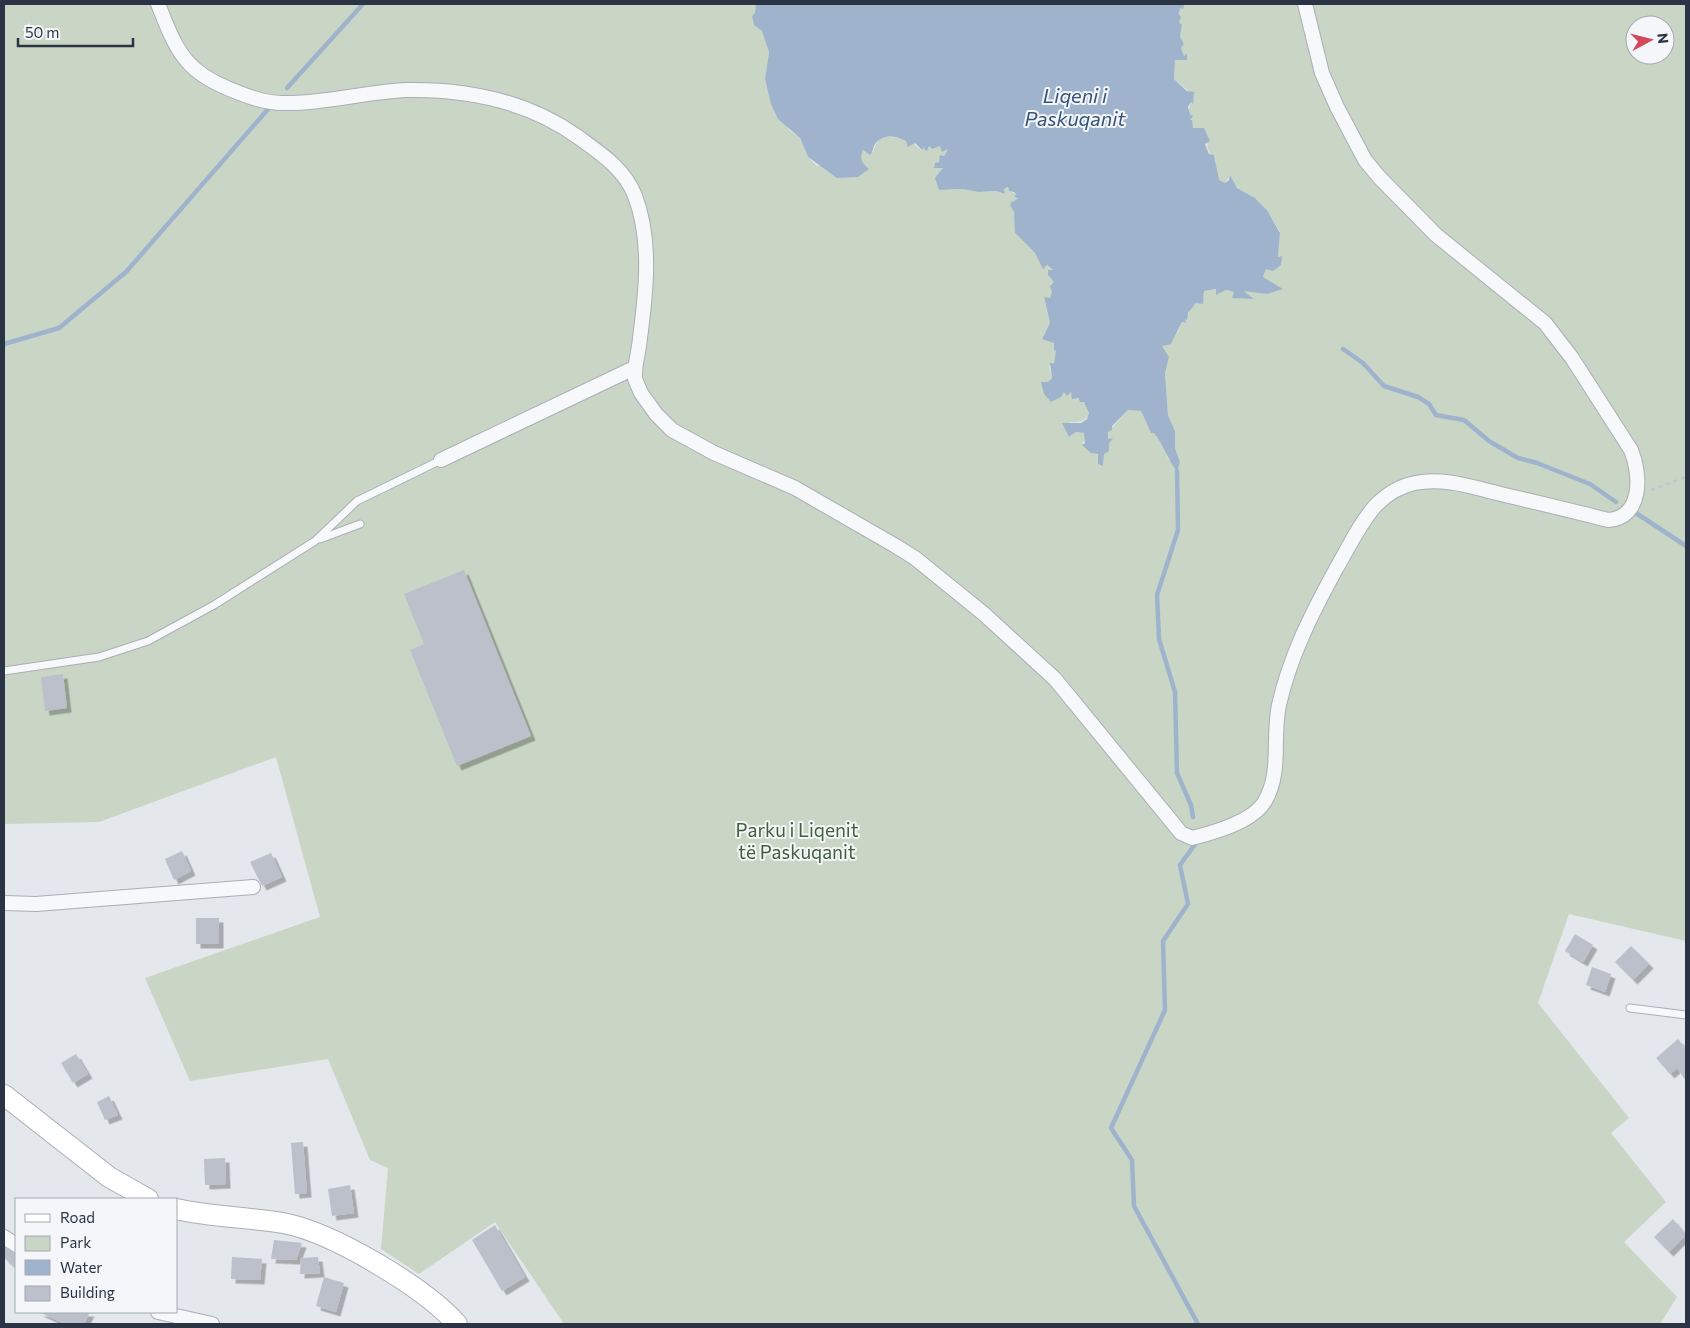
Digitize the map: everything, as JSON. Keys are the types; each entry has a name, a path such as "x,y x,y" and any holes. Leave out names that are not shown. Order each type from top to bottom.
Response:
{"street":[{"path":"158,4 174,42 187,61 212,80 247,96 282,103 404,90 464,93 523,107 554,122 594,148 627,179 635,196 641,218 646,282 639,351 634,368 635,379 641,394 656,414 672,430 714,453 795,488 915,558 984,614 1055,679 1181,832 1192,838 1224,829 1253,813 1264,803 1275,773 1275,729 1279,706 1302,634 1349,545 1376,505 1405,485 1417,482 1447,482 1608,520 1623,516 1629,512 1635,496 1638,476 1636,462 1631,450 1557,338 1528,309 1436,235 1379,177 1365,160 1336,107 1322,73 1306,4"},
{"path":"441,460 634,368"},
{"path":"4,903 36,904 253,887"},
{"path":"4,1095 109,1177 146,1198"},
{"path":"178,1209 284,1223 338,1242 424,1296 457,1324"},
{"path":"4,1237 15,1244"},
{"path":"162,1313 212,1324"}],"lane":[{"path":"4,671 99,657 148,641 214,605 315,541 357,501 441,460"},
{"path":"315,541 360,524"},
{"path":"1630,1008 1686,1015"}],"path":[{"path":"1635,496 1686,477"}],"green space":[{"name":"Parku i Liqenit të Paskuqanit","path":"4,4 756,4 769,52 765,79 789,130 800,138 808,157 817,166 862,163 860,157 863,150 873,152 880,139 890,136 915,142 915,145 921,150 925,146 924,151 927,151 929,146 932,149 940,145 941,148 948,149 939,162 935,163 934,168 943,167 938,177 939,190 996,191 1005,194 1004,189 1008,187 1009,191 1016,194 1014,196 1018,199 1015,203 1015,233 1035,253 1043,268 1047,265 1053,271 1049,273 1055,282 1050,286 1053,292 1050,298 1044,298 1050,323 1042,339 1054,342 1056,356 1049,366 1052,378 1048,382 1042,382 1071,392 1080,402 1084,401 1089,414 1080,422 1070,422 1071,436 1076,432 1084,433 1086,438 1082,444 1097,454 1103,466 1104,454 1112,438 1108,440 1108,432 1128,410 1141,411 1151,433 1154,432 1163,443 1168,459 1180,462 1175,448 1175,431 1168,415 1165,372 1169,357 1161,346 1175,337 1182,322 1185,323 1185,319 1192,307 1204,297 1204,291 1217,289 1216,294 1226,290 1234,292 1233,298 1253,298 1243,290 1267,294 1281,289 1263,278 1266,268 1280,260 1281,256 1278,257 1280,232 1267,210 1255,198 1237,188 1230,176 1225,183 1218,180 1215,158 1208,150 1206,134 1204,130 1193,128 1190,121 1189,111 1192,100 1190,92 1174,79 1175,60 1184,56 1181,48 1184,44 1180,37 1182,25 1179,22 1180,7 1185,6 1185,4 1686,4 1686,941 1569,914 1538,1003 1629,1118 1611,1133 1666,1202 1624,1242 1677,1297 1660,1324 564,1324 495,1222 419,1274 381,1249 388,1168 370,1160 328,1059 190,1081 145,978 320,917 276,757 99,822 4,824"}],"water":[{"name":"Liqeni i Paskuqanit","path":"756,4 1185,4 1183,9 1180,8 1179,14 1181,17 1179,22 1182,25 1180,37 1184,44 1181,48 1184,56 1187,53 1187,60 1175,60 1174,79 1187,91 1194,92 1193,104 1191,102 1188,107 1190,114 1193,116 1190,120 1192,120 1193,128 1204,128 1210,141 1205,144 1209,154 1214,155 1219,180 1225,183 1229,180 1230,175 1237,188 1255,198 1267,210 1280,233 1278,257 1282,256 1281,265 1273,271 1266,269 1263,277 1283,289 1267,294 1244,291 1254,299 1232,298 1234,292 1226,290 1216,295 1216,289 1204,291 1203,304 1196,303 1188,313 1187,320 1185,319 1186,323 1182,322 1171,344 1162,346 1169,357 1165,373 1168,415 1175,431 1175,448 1180,462 1177,471 1154,433 1151,433 1141,411 1128,410 1112,426 1112,430 1108,432 1108,439 1113,438 1109,444 1109,451 1104,454 1103,466 1098,464 1098,454 1091,453 1082,445 1085,443 1084,433 1076,432 1069,437 1062,423 1081,423 1087,419 1089,413 1084,402 1080,402 1078,398 1072,399 1071,392 1067,396 1064,392 1061,397 1051,402 1044,394 1041,382 1048,382 1052,378 1050,363 1054,363 1056,351 1054,350 1054,343 1042,339 1050,323 1044,297 1050,298 1052,292 1050,286 1054,282 1048,275 1048,270 1053,270 1047,265 1043,269 1035,253 1015,233 1014,212 1010,205 1012,201 1014,202 1018,199 1014,196 1016,194 1009,191 1008,187 1004,189 1005,194 996,191 939,190 935,178 943,168 934,168 935,163 939,162 940,155 944,156 948,149 942,152 940,146 932,149 929,146 927,151 924,150 925,146 922,150 915,143 908,147 906,141 894,137 882,138 878,141 870,155 863,150 862,161 869,169 858,177 837,178 808,157 800,138 778,119 771,104 765,79 769,52 762,31 754,25 752,16 755,13"}],"building":[{"path":"464,570 531,736 457,766 410,650 424,644 404,594"},
{"path":"63,674 67,708 45,711 41,677"},
{"path":"182,851 191,871 174,880 165,859"},
{"path":"271,853 282,877 262,886 250,862"},
{"path":"196,918 219,918 219,944 196,944"},
{"path":"1575,934 1593,945 1583,962 1565,951"},
{"path":"1631,946 1649,964 1633,980 1615,962"},
{"path":"1592,967 1611,974 1605,992 1586,985"},
{"path":"1678,1039 1686,1049 1686,1081 1677,1068 1670,1074 1656,1058"},
{"path":"76,1054 88,1074 73,1083 61,1063"},
{"path":"109,1096 118,1115 105,1120 97,1102"},
{"path":"303,1142 307,1193 295,1194 291,1143"},
{"path":"225,1158 226,1184 205,1185 204,1159"},
{"path":"350,1185 354,1213 332,1216 328,1189"},
{"path":"1673,1219 1686,1235 1669,1252 1654,1237"},
{"path":"495,1225 525,1277 502,1291 472,1240"},
{"path":"274,1240 302,1243 296,1260 271,1259"},
{"path":"4,1247 15,1253 15,1267 4,1258"},
{"path":"232,1257 262,1259 260,1280 231,1279"},
{"path":"318,1257 320,1273 300,1274 301,1258"},
{"path":"324,1277 344,1283 336,1312 316,1306"},
{"path":"41,1313 90,1313 84,1324 65,1324"}],"waterway":[{"path":"287,88 363,4"},
{"path":"4,344 59,328 126,272 269,108"},
{"path":"1343,349 1363,363 1384,386 1418,397 1429,404 1436,415 1464,420 1489,441 1518,458 1537,463 1590,484 1616,502"},
{"path":"1177,471 1178,530 1157,595 1159,639 1175,692 1177,773 1191,805 1193,817"},
{"path":"1636,513 1686,546"},
{"path":"1196,843 1180,865 1188,904 1163,941 1165,1010 1111,1128 1132,1160 1134,1206 1198,1324"}]}
